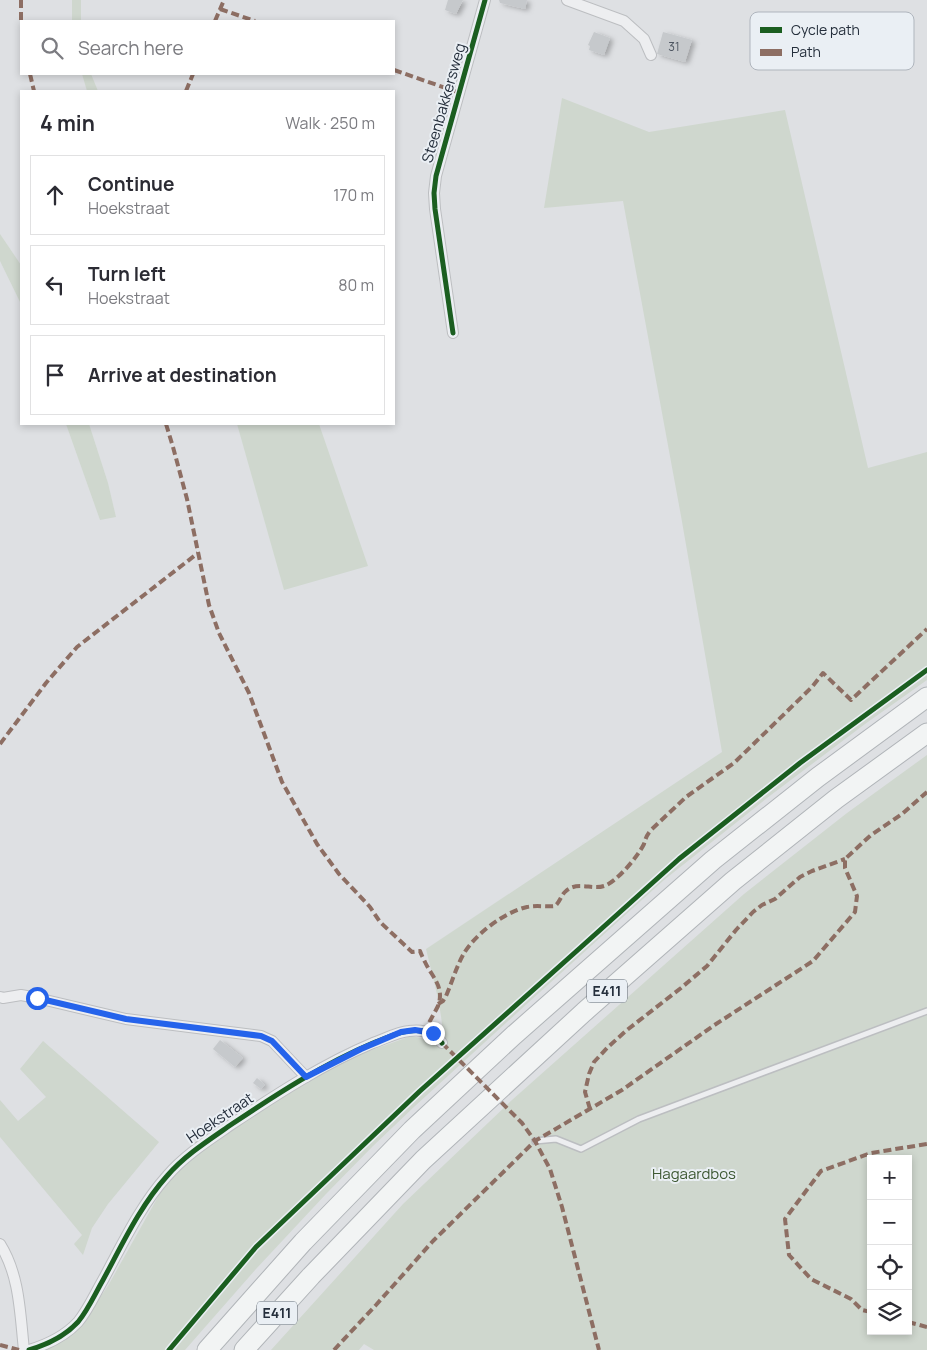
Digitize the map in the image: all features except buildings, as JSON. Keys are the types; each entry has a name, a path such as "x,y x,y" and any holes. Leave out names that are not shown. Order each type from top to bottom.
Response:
{"highway":[{"name":"E411","path":"207,1350 303,1242 412,1130 514,1034 713,860 818,777 927,697"},
{"name":"E411","path":"244,1350 311,1276 423,1160 584,1012 733,881 836,798 927,733"}],"street":[{"name":"Steenbakkersweg","path":"453,333 434,193 436,176 485,0"},
{"path":"567,0 624,21 644,39 650,55"},
{"path":"0,998 21,995 136,1020 261,1036 272,1041 306,1077"},
{"name":"Hoekstraat","path":"29,1350 40,1347 62,1335 78,1322 89,1306 137,1218 166,1177 196,1149 306,1077 361,1049 401,1032 415,1030 433,1033 442,1044"},
{"path":"0,1244 14,1275 24,1350"}],"lane":[{"path":"535,1141 556,1139 581,1149 639,1119 927,1011"}],"green space":[{"path":"72,0 81,0 81,20 72,20"},
{"path":"82,75 91,75 98,90 87,90"},
{"path":"562,98 649,132 785,110 868,468 927,452 927,680 767,798 664,880 373,1146 256,1269 185,1350 44,1350 59,1343 85,1320 109,1284 159,1195 177,1171 201,1150 270,1105 347,1059 411,1036 435,1041 443,1038 439,1004 426,949 722,752 623,201 544,208"},
{"path":"0,234 20,264 20,302 0,261"},
{"path":"66,425 89,425 108,483 116,517 100,520"},
{"path":"237,425 319,425 368,566 284,590"},
{"name":"Hagaardbos","path":"927,755 927,1350 374,1350 364,1344 359,1350 271,1350 403,1204 512,1100 744,894 847,813"},
{"path":"43,1041 159,1142 108,1204 92,1228 83,1255 74,1244 82,1235 0,1137 0,1100 18,1121 46,1097 20,1069"}],"marked path":[{"path":"21,0 21,20"},
{"path":"215,20 224,0"},
{"path":"220,9 252,20"},
{"path":"395,70 460,93"},
{"path":"30,75 34,90"},
{"path":"186,90 193,75"},
{"path":"166,425 187,499 209,605 219,633 249,693 282,782 317,844 339,874 370,907 380,922 412,952 420,951 437,983 440,993 438,1006 425,1031"},
{"path":"0,744 46,683 77,647 198,553"},
{"path":"438,1004 446,996 458,965 468,947 490,925 509,914 527,907 555,906 570,888 580,886 599,887 609,884 632,862 651,830 686,797 734,763 812,687 823,673 851,700 927,629"},
{"path":"334,1350 433,1241 535,1141 622,1090 713,1026 813,961 855,912 857,896 845,868 845,859 871,835 902,814 927,792"},
{"path":"590,1109 585,1092 589,1074 594,1062 608,1047 707,966 753,912 775,899 800,877 845,859"},
{"path":"442,1043 522,1123 535,1141 550,1169 562,1207 599,1350"},
{"path":"867,1311 862,1310 851,1299 811,1279 789,1255 785,1219 821,1171 871,1153 927,1144"},
{"path":"912,1323 927,1327"},
{"path":"0,1345 19,1350"}],"cycle path":[{"path":"453,333 434,193 436,176 485,0"},
{"path":"169,1350 256,1247 420,1091 679,859 800,763 927,670"},
{"path":"29,1350 55,1339 67,1332 78,1322 148,1200 174,1168 198,1148 301,1080 354,1051 400,1033 419,1030 432,1034 442,1043"}],"route":[{"path":"37,998 126,1019 261,1036 272,1041 306,1077 361,1049 401,1032 415,1030 433,1033"}]}
